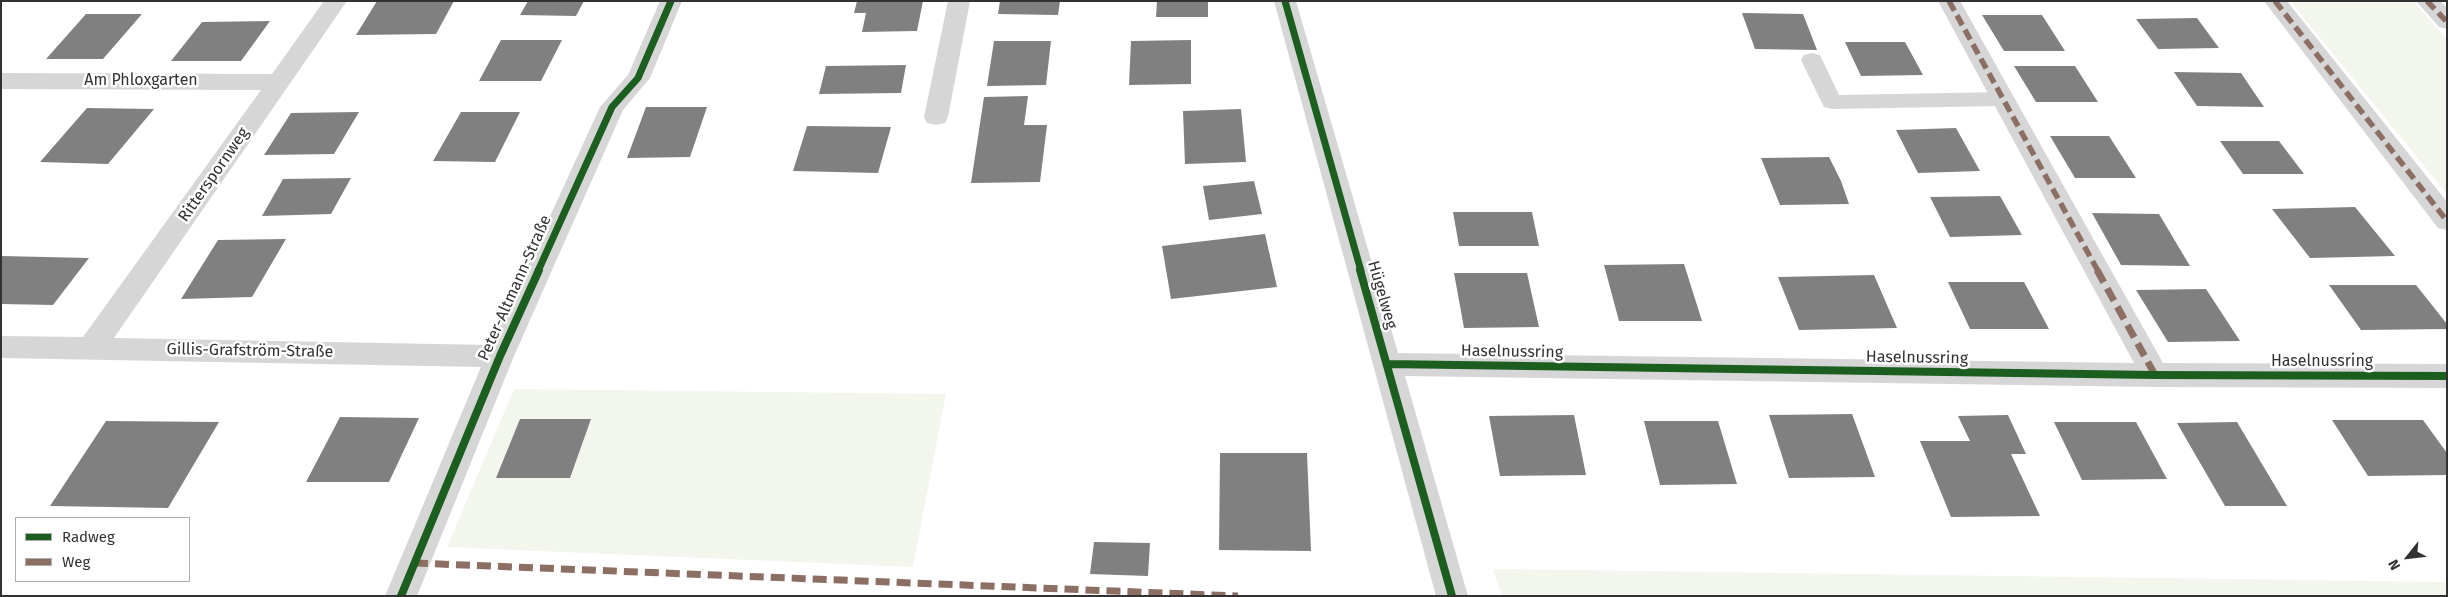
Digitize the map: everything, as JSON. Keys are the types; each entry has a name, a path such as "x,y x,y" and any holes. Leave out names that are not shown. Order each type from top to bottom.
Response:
{"street":[{"name":"Ritterspornweg","path":"91,348 336,1"},
{"name":"Peter-Altmann-Straße","path":"400,596 500,356 612,107 638,78 671,1"},
{"path":"936,117 959,1"},
{"name":"Hügelweg","path":"1285,1 1452,596"},
{"path":"1948,1 2155,375"},
{"path":"2275,1 2447,221"},
{"path":"2427,1 2447,22"},
{"name":"Am Phloxgarten","path":"1,81 280,82"},
{"name":"Gillis-Grafström-Straße","path":"1,348 500,356"},
{"name":"Haselnussring","path":"1386,364 2155,375 2447,376"}],"lane":[{"path":"1812,60 1832,102 2002,99"}],"shaded area":[{"path":"2290,1 2413,1 2447,39 2447,194"},
{"path":"514,389 946,394 913,567 447,547"},
{"path":"1493,569 2447,582 2447,596 1502,596"}],"building":[{"path":"377,1 454,1 436,34 356,35"},
{"path":"528,1 584,1 576,16 520,15"},
{"path":"857,1 923,1 917,31 862,32 866,13 854,13"},
{"path":"1000,1 1060,1 1058,15 998,14"},
{"path":"1157,1 1208,1 1208,17 1156,17"},
{"path":"1742,13 1803,14 1817,50 1755,49"},
{"path":"86,14 142,14 103,59 46,59"},
{"path":"1982,15 2042,15 2065,51 2004,51"},
{"path":"2197,18 2219,48 2158,49 2136,19"},
{"path":"270,21 241,61 171,61 202,22"},
{"path":"501,40 562,40 541,81 479,81"},
{"path":"1191,40 1191,84 1129,85 1131,41"},
{"path":"994,41 1051,41 1046,85 987,86"},
{"path":"1845,42 1905,42 1923,75 1861,76"},
{"path":"906,65 901,93 819,94 826,66"},
{"path":"2014,66 2075,66 2098,102 2036,102"},
{"path":"2174,72 2241,73 2264,107 2197,106"},
{"path":"1028,96 1024,125 1047,125 1040,182 971,183 984,97"},
{"path":"646,107 707,107 690,157 627,158"},
{"path":"87,108 154,109 108,164 40,162"},
{"path":"1241,109 1246,162 1185,164 1183,111"},
{"path":"359,112 334,154 264,155 291,113"},
{"path":"461,112 520,112 495,162 433,161"},
{"path":"807,126 891,127 878,173 793,171"},
{"path":"1956,128 1980,171 1918,173 1896,130"},
{"path":"2050,136 2109,136 2136,178 2075,178"},
{"path":"2220,141 2279,141 2304,174 2243,174"},
{"path":"1829,157 1841,181 1849,204 1780,205 1761,158"},
{"path":"351,178 331,214 262,216 283,179"},
{"path":"1254,181 1262,214 1209,220 1203,186"},
{"path":"2000,196 2022,235 1950,237 1930,197"},
{"path":"2355,207 2395,256 2310,258 2272,209"},
{"path":"1453,212 1532,212 1539,246 1459,246"},
{"path":"2092,213 2159,214 2190,266 2121,265"},
{"path":"1265,234 1277,287 1171,299 1162,246"},
{"path":"286,239 252,297 181,299 218,240"},
{"path":"1,256 89,258 53,305 1,304"},
{"path":"1684,264 1702,321 1619,321 1604,265"},
{"path":"1454,273 1527,273 1539,327 1464,328"},
{"path":"1874,275 1897,328 1799,330 1778,277"},
{"path":"1948,282 2024,282 2049,329 1970,329"},
{"path":"2329,285 2416,285 2447,324 2447,329 2361,330"},
{"path":"2206,289 2240,341 2168,342 2136,290"},
{"path":"1852,414 1875,477 1789,478 1769,415"},
{"path":"1574,415 1586,475 1500,476 1489,416"},
{"path":"2008,415 2026,454 2011,454 2040,516 1951,517 1920,441 1970,441 1958,416"},
{"path":"340,417 419,418 389,482 306,482"},
{"path":"520,419 591,419 570,478 496,478"},
{"path":"2332,420 2423,420 2447,453 2447,475 2368,476"},
{"path":"106,421 219,422 168,508 50,506"},
{"path":"1644,421 1718,421 1737,484 1660,485"},
{"path":"2054,422 2136,422 2167,479 2082,480"},
{"path":"2237,422 2287,506 2225,506 2177,423"},
{"path":"1220,453 1307,453 1311,551 1219,550"},
{"path":"1094,542 1150,543 1148,576 1090,574"}],"marked path":[{"path":"1949,1 2155,375"},
{"path":"2275,1 2447,221"},
{"path":"2427,1 2447,22"},
{"path":"414,563 1238,596"}],"cycle path":[{"path":"401,596 500,356 612,107 638,78 671,1"},
{"path":"1285,1 1452,596"},
{"path":"1387,364 2155,375 2447,376"}]}
